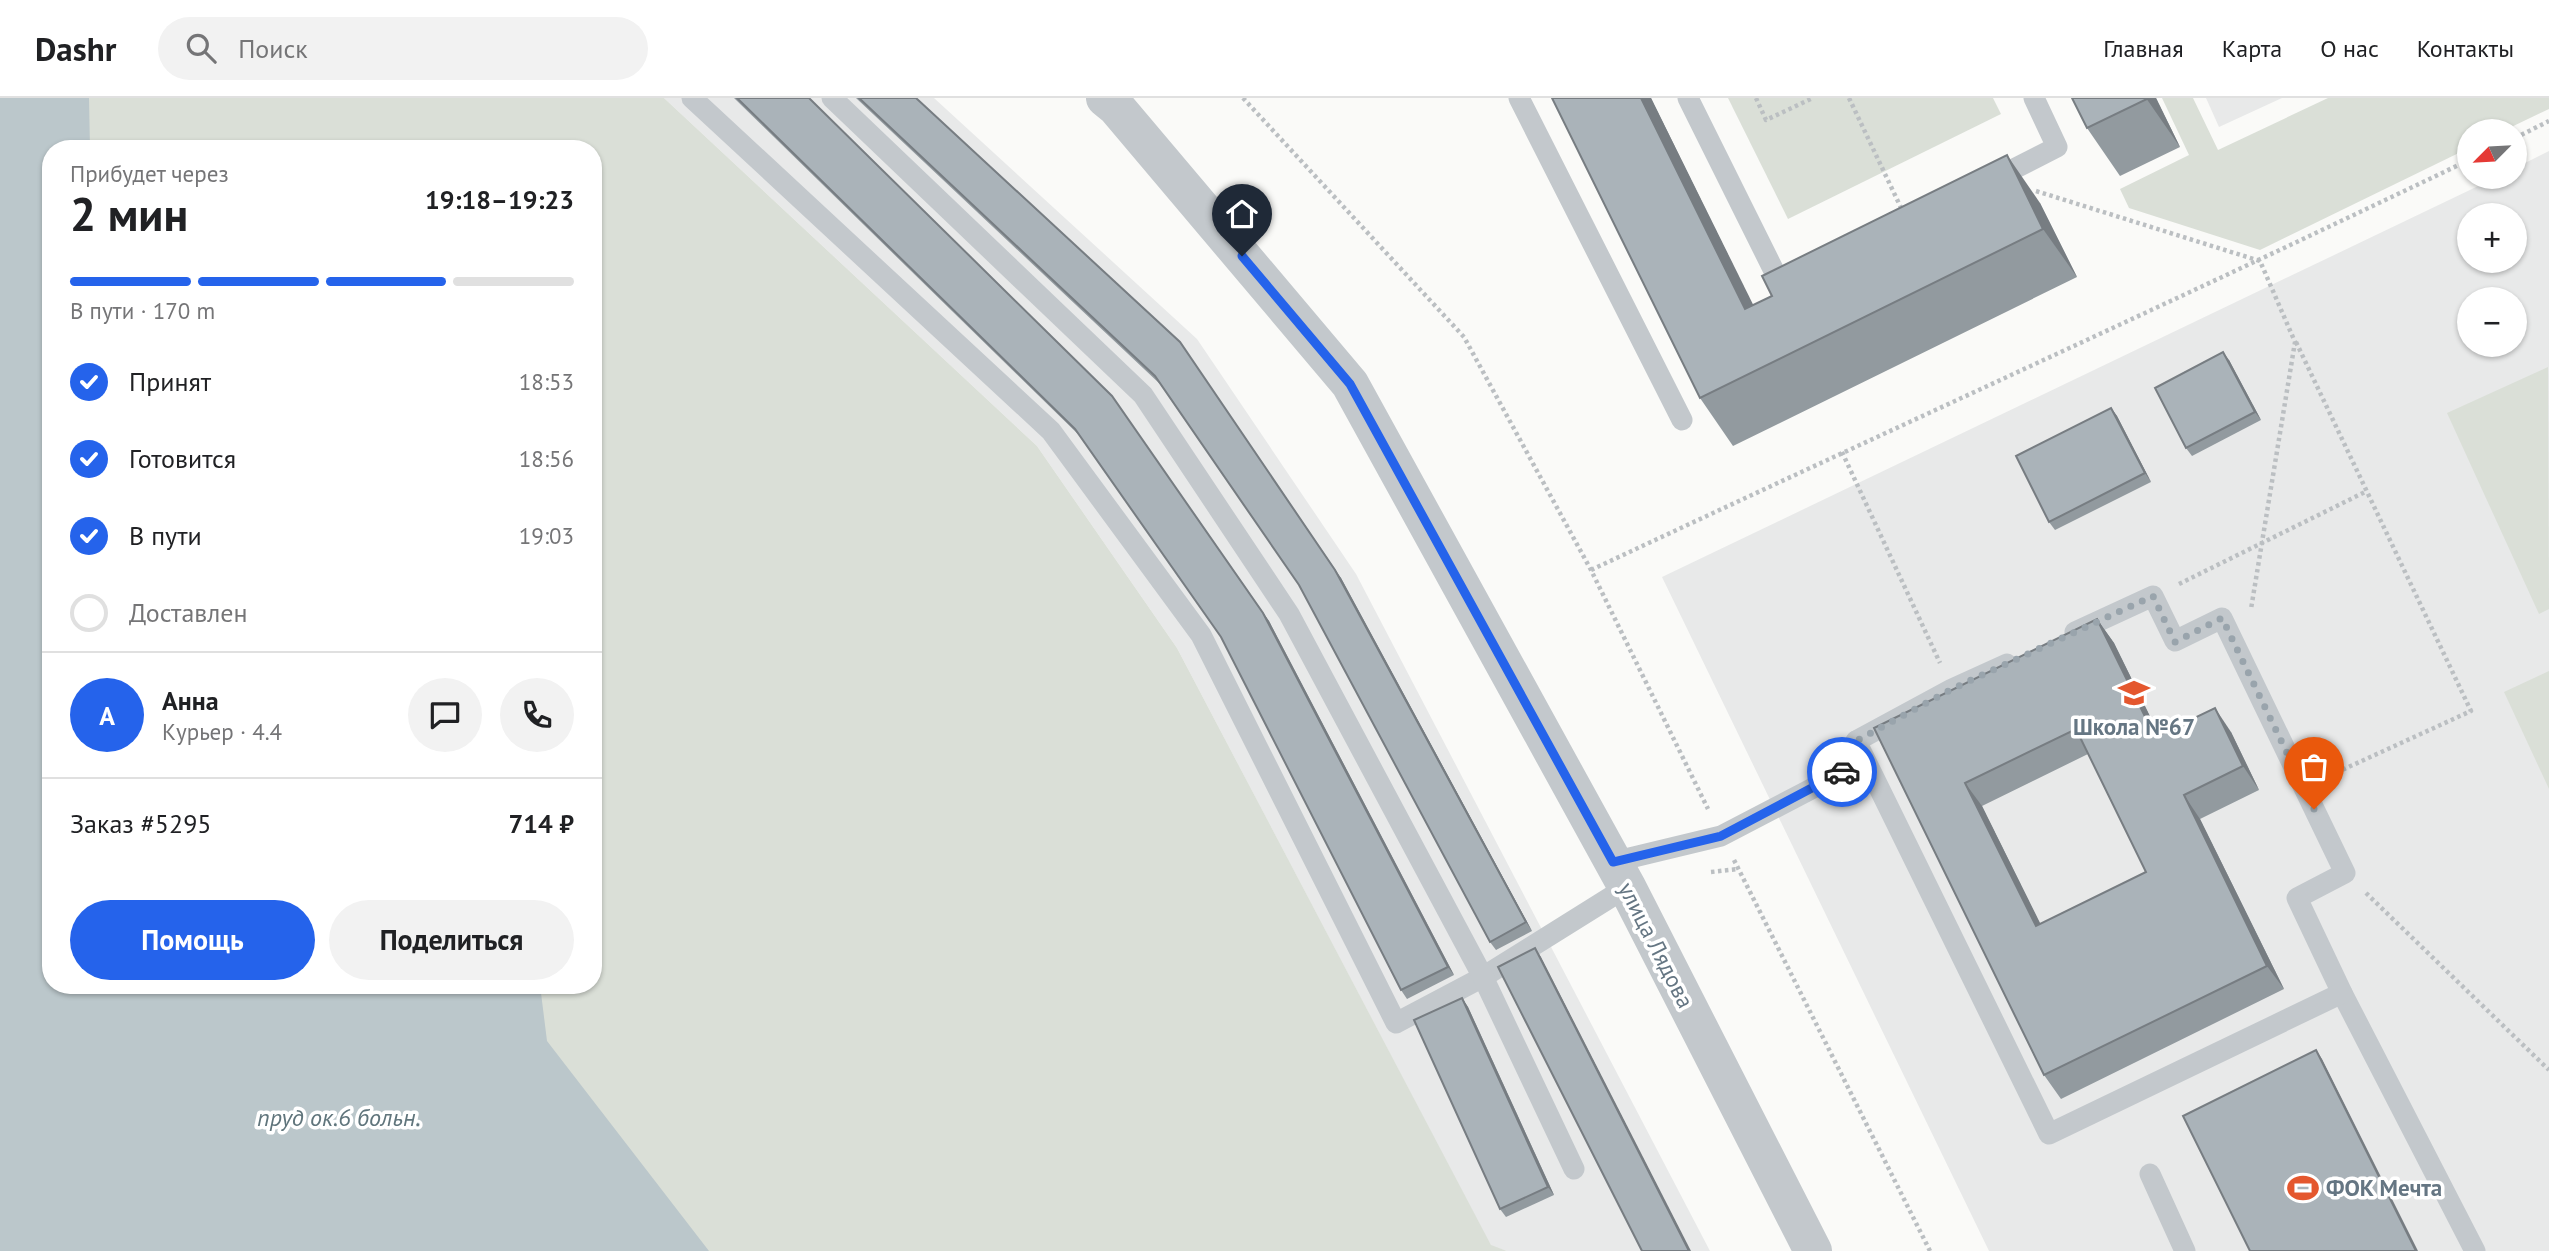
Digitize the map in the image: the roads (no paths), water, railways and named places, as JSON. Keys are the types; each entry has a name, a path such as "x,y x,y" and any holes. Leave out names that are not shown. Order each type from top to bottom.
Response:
{"street":[{"name":"улица Лядова","path":"1105,98 1116,107 1350,384 1620,875 1813,1251"}],"lane":[{"path":"692,98 1051,431 1200,635 1396,1023 1483,976 1620,875 1721,836 1840,774 1856,741 1952,689 2027,654"},
{"path":"832,98 1143,395 1289,614 1483,976 1574,1168"},
{"path":"1519,98 1682,420"},
{"path":"1688,98 1782,287 1805,275"},
{"path":"1970,191 2057,147 2034,98"},
{"path":"2052,643 2153,596 2175,642 2222,618 2345,873 2297,898 2342,993 2475,1251"},
{"path":"1856,741 2049,1134 2342,993"},
{"path":"2150,1174 2185,1251"}],"water":[{"name":"пруд ок.6 больн.","path":"0,98 89,98 90,140 42,140 42,994 541,994 547,1041 709,1251 0,1251"}],"place":[{"name":"Школа №67","path":"2134,693"},
{"name":"ФОК Мечта","path":"2303,1188"}]}
